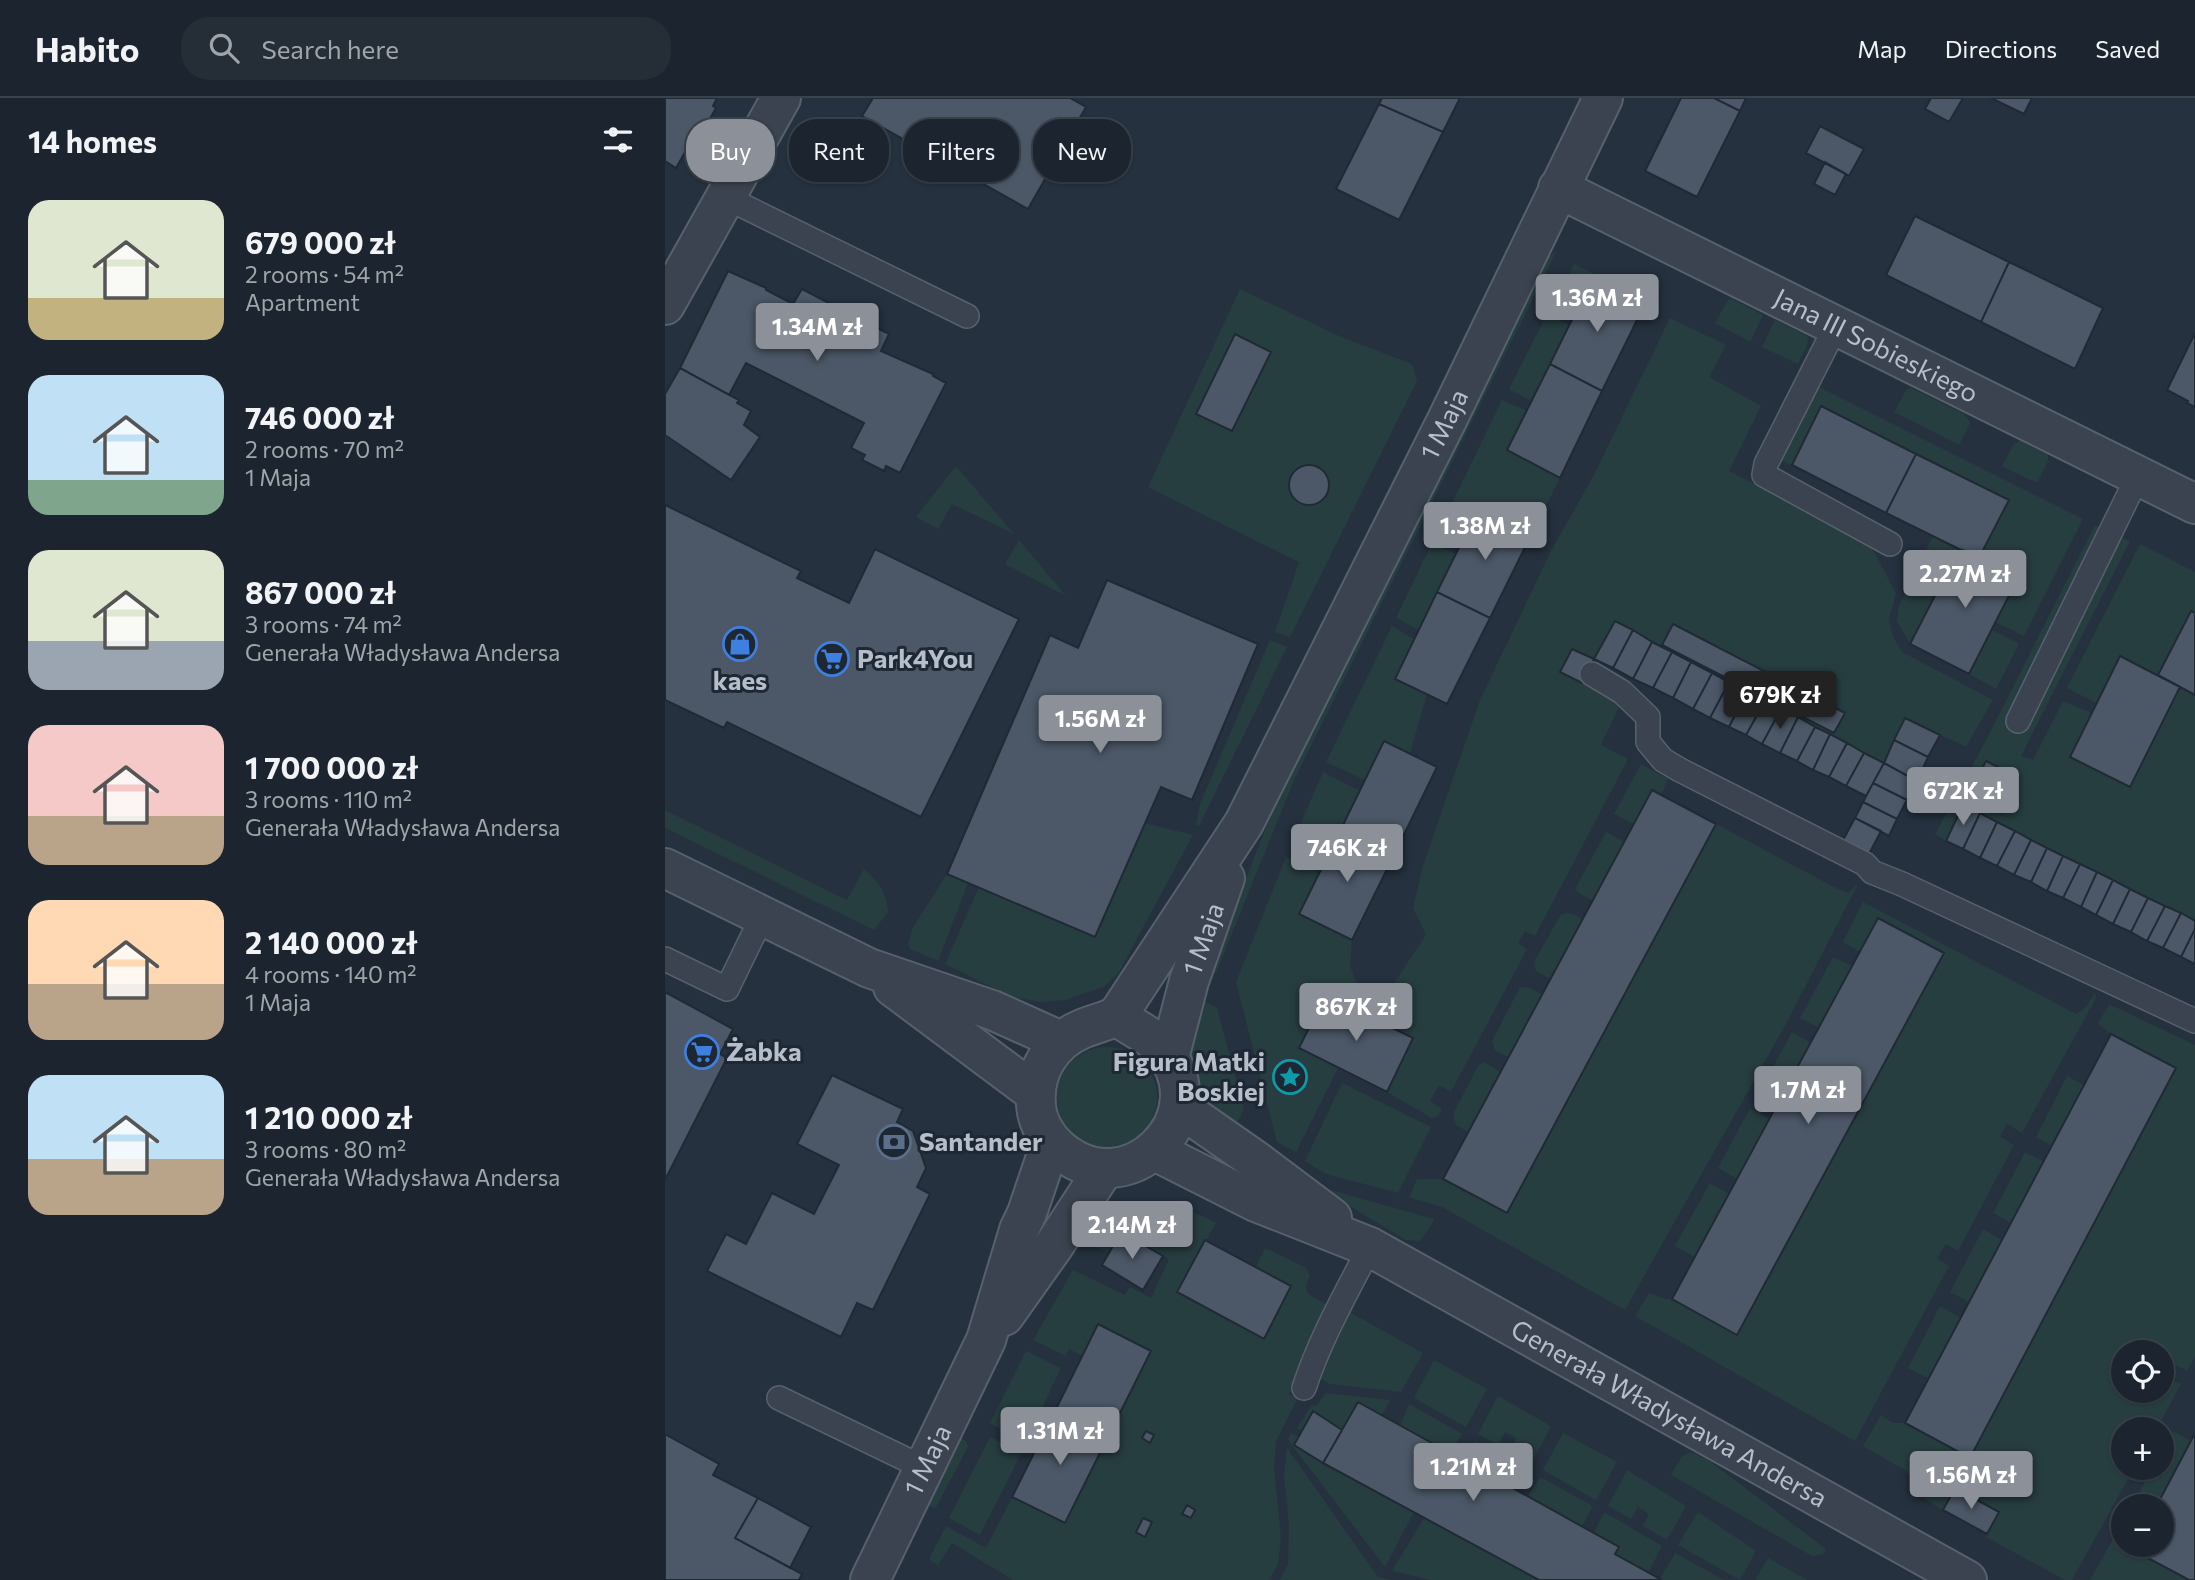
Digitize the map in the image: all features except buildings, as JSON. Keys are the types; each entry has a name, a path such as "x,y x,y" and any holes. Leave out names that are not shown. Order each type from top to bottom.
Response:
{"street":[{"path":"665,305 781,98"},
{"name":"1 Maja","path":"1117,1016 1244,823 1447,420 1603,98"},
{"name":"Jana III Sobieskiego","path":"1558,188 2195,504"},
{"name":"1 Maja","path":"1169,1058 1189,981 1244,823"},
{"path":"665,868 869,968 992,1010 1061,1041"},
{"path":"869,968 1035,1093"},
{"path":"1117,1016 1159,1045 1169,1058 1177,1074 1179,1107 1167,1138 1155,1150 1131,1164 1104,1169 1084,1165 1066,1156 1051,1142 1036,1110 1035,1093 1042,1065 1061,1041 1086,1027 1117,1016"},
{"name":"Generała Władysława Andersa","path":"1179,1107 1255,1160 1370,1247"},
{"name":"1 Maja","path":"870,1580 986,1340 1019,1230 1051,1142"},
{"name":"Generała Władysława Andersa","path":"1155,1150 1256,1202 1370,1247 1967,1580"},
{"name":"1 Maja","path":"986,1340 1053,1247 1104,1169"}],"lane":[{"path":"725,197 967,316"},
{"path":"1836,326 1766,464 1764,475 1890,544"},
{"path":"2018,721 2138,475"},
{"path":"1592,674 1622,692 1649,717 1648,742 1663,760 1680,770 1865,864 1872,872 2195,1021"},
{"path":"665,959 727,989 762,917"},
{"path":"1304,1388 1311,1366 1342,1299 1370,1247"},
{"path":"779,1398 924,1468"}],"green space":[{"path":"1557,250 1295,778 1216,973 1209,971 1293,760 1543,261"},
{"path":"1574,264 1594,274 1572,317 1552,307"},
{"path":"1240,289 1339,336 1412,364 1417,381 1290,637 1275,632 1299,562 1148,487"},
{"path":"1732,299 1763,315 1750,342 1715,323 1728,300"},
{"path":"1547,314 1569,325 1531,401 1509,389"},
{"path":"1670,318 1726,345 1709,377 1761,406 1729,471 1860,538 1875,553 1896,594 1889,618 1892,635 1902,652 1993,700 1966,747 1905,718 1884,763 1615,621 1583,683 1621,703 1601,745 1628,759 1535,936 1525,931 1518,943 1527,949 1451,1092 1439,1085 1430,1101 1442,1109 1438,1116 1432,1118 1387,1092 1413,1038 1325,995 1299,1048 1338,1068 1296,1152 1277,1142 1236,982 1286,857 1319,873 1299,914 1352,940 1350,966 1356,982 1374,989 1392,986 1426,935 1413,908 1423,866 1480,700 1551,551 1593,477","holes":["1673,624 1843,712 1834,733 1663,645"]},
{"path":"1775,320 1807,336 1808,343 1798,364 1762,347"},
{"path":"1817,386 2083,519 2024,636 1995,622 2018,576 1980,556 2008,500 1821,406 1792,465 1779,459"},
{"path":"1911,388 1964,414 1970,423 1959,445 1894,412 1906,390"},
{"path":"1502,400 1527,411 1507,450 1560,478 1533,531 1480,506 1460,544 1437,534"},
{"path":"2020,441 2048,455 2048,461 2037,483 2002,466 2014,444"},
{"path":"956,466 1014,534 952,504 938,529 916,517"},
{"path":"2095,525 2102,530 2007,716 2025,725 2121,537 2130,541 2021,756 2033,760 2063,701 2091,713 2070,757 2130,787 2180,687 2195,695 2195,921 1963,805 1946,841 1935,834 1981,750"},
{"path":"1933,536 1959,549 1910,644 1897,621 1899,606"},
{"path":"1019,540 1066,596 1005,564"},
{"path":"1432,543 1456,554 1419,630 1396,618"},
{"path":"2140,544 2195,572 2195,613 2191,612 2158,675 2120,656 2096,703 2067,688"},
{"path":"1392,626 1414,639 1395,678 1427,694 1410,753 1384,741 1365,780 1326,762"},
{"path":"1992,630 2019,644 1996,689 1969,674"},
{"path":"1270,640 1287,647 1199,826 1196,825 1200,804"},
{"path":"1641,764 1668,779 1661,795 1651,790 1634,824 1614,814"},
{"path":"1323,772 1360,791 1323,864 1290,848"},
{"path":"665,810 847,900 864,869 881,888 888,912 874,930 665,828"},
{"path":"1144,823 1193,835 1119,972 1105,986 1066,1000 1040,1002 1012,997 945,964 979,887 1095,937"},
{"path":"1716,824 1848,893 1858,884 1787,1022 1625,1310 1442,1207 1409,1197 1417,1179 1443,1179 1507,1212"},
{"path":"1606,832 1624,842 1592,900 1575,889"},
{"path":"947,874 968,883 938,961 910,949 908,945 912,929"},
{"path":"1863,902 2076,1014 2085,1008 2095,993 2096,998 2022,1133 2007,1124 2000,1136 2014,1145 1958,1251 1946,1244 1937,1258 1949,1266 1855,1441 1635,1316 1649,1293 1672,1299 1737,1334 1943,953 1879,918 1860,952 1843,942"},
{"path":"1571,913 1582,919 1550,979 1536,971 1534,962 1561,914"},
{"path":"1833,957 1852,966 1819,1028 1800,1018"},
{"path":"1520,987 1530,988 1542,995 1508,1057 1495,1051 1492,1041"},
{"path":"1197,998 1217,1008 1244,1110 1232,1132 1206,1103 1191,1058 1188,1035"},
{"path":"2109,1004 2195,1045 2195,1357 2187,1371 2176,1365 2174,1369 2174,1340 2111,1340 2111,1403 2171,1403 2163,1417 2111,1417 2111,1480 2127,1480 2120,1494 2111,1494 2111,1510 2072,1580 2065,1580 1986,1537 1999,1512 1956,1488 1943,1510 1925,1499 1903,1469 1863,1446 1881,1415 1893,1423 1905,1423 1970,1457 2176,1069 2111,1034 2098,1024"},
{"path":"1792,1032 1811,1043 1779,1101 1760,1091"},
{"path":"1107,1047 1126,1051 1142,1062 1153,1078 1157,1097 1153,1116 1142,1132 1126,1143 1107,1147 1088,1143 1072,1132 1061,1116 1057,1097 1061,1078 1072,1062 1088,1051"},
{"path":"1484,1062 1500,1072 1468,1132 1456,1125 1453,1114 1478,1066"},
{"path":"2067,1076 2084,1085 2052,1146 2036,1137"},
{"path":"1342,1083 1431,1127 1398,1193 1326,1174 1305,1161"},
{"path":"1750,1108 1770,1119 1737,1179 1718,1168"},
{"path":"2025,1152 2044,1162 2011,1223 1993,1213"},
{"path":"1710,1183 1729,1194 1695,1257 1675,1246"},
{"path":"1316,1186 1434,1221 1420,1241 1406,1240"},
{"path":"1161,1204 1185,1208 1216,1223 1177,1292 1265,1339 1291,1286 1256,1267 1265,1248 1306,1268 1310,1275 1307,1291 1326,1304 1299,1377 1289,1394 1297,1399 1276,1441 1274,1468 1281,1538 1278,1564 1269,1580 1013,1580 952,1543 938,1565 929,1559 946,1526 986,1548 1012,1497 1065,1523 1151,1351 1098,1324 1082,1356 1069,1349 1065,1356 1033,1340 1073,1270 1125,1295 1130,1287 1151,1298 1169,1259 1121,1232 1109,1253 1094,1246 1114,1222 1141,1209"},
{"path":"1983,1229 2002,1240 1969,1302 1950,1292"},
{"path":"1940,1306 1961,1318 1928,1378 1908,1368"},
{"path":"1348,1311 1423,1353 1401,1392 1330,1384 1318,1377"},
{"path":"1026,1351 1061,1368 1026,1441 990,1423"},
{"path":"1434,1360 1487,1389 1466,1427 1414,1398"},
{"path":"2174,1380 2181,1384 2174,1397"},
{"path":"1326,1393 1390,1400 1382,1416 1358,1402 1342,1430 1313,1411 1302,1431 1297,1428 1312,1405 1316,1406"},
{"path":"1498,1396 1551,1426 1532,1463 1510,1452 1516,1438 1505,1432 1498,1445 1478,1434"},
{"path":"1409,1404 1462,1434 1450,1453 1400,1425"},
{"path":"2174,1432 2191,1441 2174,1473"},
{"path":"1291,1433 1299,1437 1295,1445 1323,1463 1414,1512 1385,1567 1288,1440"},
{"path":"1563,1433 1617,1462 1596,1500 1543,1470"},
{"path":"990,1437 1022,1452 980,1535 949,1518"},
{"path":"961,1438 966,1441 968,1447 935,1509 927,1505"},
{"path":"1475,1441 1527,1469 1517,1490 1463,1460"},
{"path":"1287,1448 1378,1577 1392,1580 1280,1580 1288,1564 1289,1525 1284,1475"},
{"path":"1691,1452 1708,1460 1826,1549 1823,1554 1812,1556 1671,1475 1682,1456"},
{"path":"1627,1470 1686,1506 1667,1540 1643,1526 1649,1514 1638,1507 1631,1519 1608,1506"},
{"path":"1540,1477 1593,1506 1582,1526 1528,1496"},
{"path":"2146,1480 2170,1480 2163,1494 2146,1494 2140,1491"},
{"path":"1604,1512 1662,1546 1648,1573 1615,1554 1619,1546 1594,1533"},
{"path":"1698,1512 1756,1551 1740,1580 1678,1545"},
{"path":"1424,1518 1539,1580 1431,1580 1392,1571"},
{"path":"2111,1543 2111,1557 2145,1557 2189,1580 2090,1580"},
{"path":"1675,1553 1724,1580 1660,1579"},
{"path":"1768,1558 1807,1580 1755,1580"}],"place":[{"name":"kaes","path":"740,644"},
{"name":"Park4You","path":"832,659"},
{"name":"Żabka","path":"702,1052"},
{"name":"Figura Matki Boskiej","path":"1290,1077"},
{"name":"Santander","path":"894,1142"}]}
